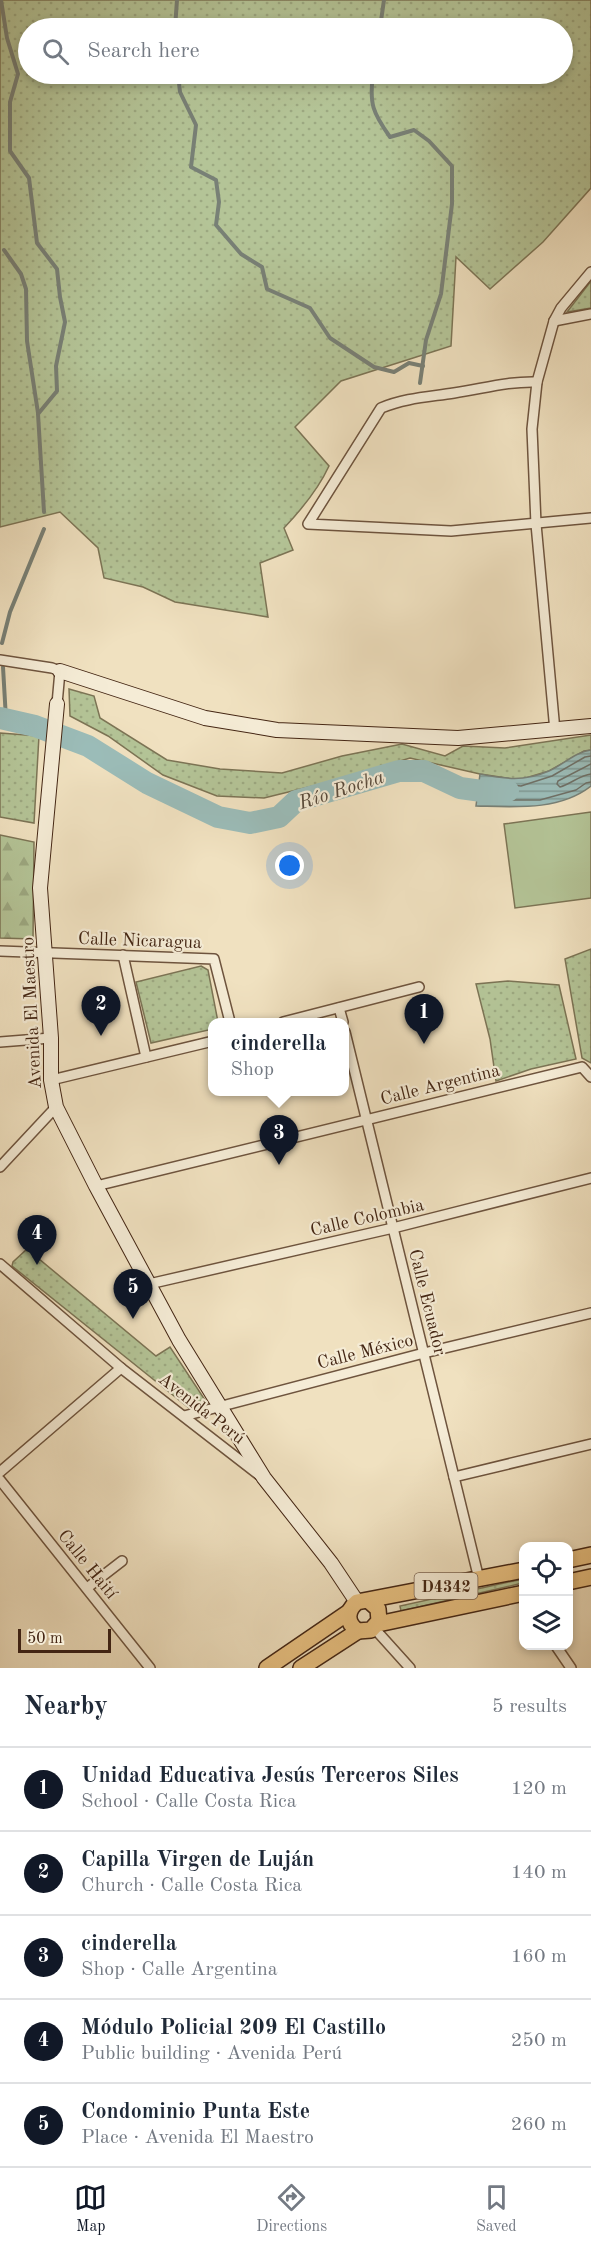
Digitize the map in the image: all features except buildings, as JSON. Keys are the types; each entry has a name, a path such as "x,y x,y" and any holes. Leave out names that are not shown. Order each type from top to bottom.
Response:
{"main road":[{"path":"573,1559 591,1556"},
{"name":"D4342","path":"267,1668 359,1605 519,1571"},
{"path":"573,1581 591,1577"},
{"name":"D4342","path":"301,1668 358,1631 368,1632 376,1626 519,1594"},
{"path":"358,1631 350,1623 359,1605 379,1611 376,1626"}],"street":[{"path":"555,730 536,524 532,429 537,382 554,321 561,308 591,272"},
{"path":"554,321 591,315"},
{"path":"537,382 516,381 455,393 400,400 381,408 308,525 451,531 591,518"},
{"path":"0,660 51,668 205,718 277,730 458,738 591,726"},
{"name":"Avenida El Maestro","path":"60,671 40,888 51,1038 51,1080 56,1107 179,1340 264,1478"},
{"name":"Calle Nicaragua","path":"0,951 214,959 229,1018"},
{"path":"123,955 146,1057"},
{"path":"302,1018 419,987"},
{"path":"339,1008 342,1018"},
{"path":"0,1042 51,1038"},
{"path":"51,1080 208,1042"},
{"name":"Calle Ecuador","path":"349,1049 479,1579"},
{"name":"Calle Argentina","path":"96,1186 582,1067 591,1077"},
{"path":"0,1167 56,1107"},
{"name":"Calle Colombia","path":"149,1284 393,1228 591,1178"},
{"name":"Avenida Perú","path":"0,1264 121,1368 264,1478 331,1563 359,1605"},
{"name":"Calle México","path":"184,1416 424,1353 591,1313"},
{"path":"0,1473 121,1368"},
{"path":"454,1477 591,1444"},
{"name":"Calle Haití","path":"0,1480 150,1668"},
{"path":"87,1588 122,1561"},
{"path":"376,1626 410,1668"},
{"path":"559,1650 571,1668"}],"green space":[{"path":"0,0 591,0 591,188 543,242 490,289 456,257 451,346 341,381 295,427 329,466 309,499 284,528 293,550 260,563 268,617 175,602 143,587 104,578 98,548 60,512 0,527"},
{"path":"591,281 591,308 567,312"},
{"path":"69,689 94,696 100,718 167,760 220,769 282,773 342,756 402,744 445,756 463,746 505,748 591,735 591,750 584,751 549,771 519,780 480,774 410,758 264,798 217,796 163,775 108,736 70,716"},
{"path":"0,733 39,736 34,823 0,817"},
{"path":"591,812 591,898 515,908 504,824"},
{"path":"0,835 34,842 33,939 0,938"},
{"path":"591,949 591,1063 582,1058 565,959"},
{"path":"201,966 208,970 217,1018 208,1018 208,1030 151,1043 136,982"},
{"path":"508,981 559,985 576,1059 531,1069 496,1081 490,1039 476,984"},
{"path":"27,1249 156,1356 170,1347 207,1403 189,1408 12,1266 13,1262"},
{"path":"519,1580 519,1584 401,1611 400,1606"}],"water":[{"path":"591,750 591,786 578,794 551,804 536,806 476,806 480,774 506,778 531,777 549,771 580,753"}],"waterway":[{"path":"1,0 7,38 18,74 10,102 10,151 29,178 37,243 57,269 65,322 56,366 57,391 38,414 44,512"},
{"path":"176,18 177,0"},
{"path":"381,18 384,0"},
{"path":"179,84 180,92 196,125 191,167 216,180 219,202 216,225 241,254 262,267 267,289 310,308 330,338 374,367 394,372 409,363 423,366"},
{"path":"372,84 374,108 390,137 414,130 429,141 452,166 452,204 441,294 426,340 420,383"},
{"path":"4,250 21,274 26,289 27,341 38,413"},
{"path":"2,643 10,612 44,529"},
{"path":"3,667 6,719"},
{"name":"Río Rocha","path":"0,718 35,726 88,746 147,783 218,817 250,823 279,817 296,801 399,771 424,771 460,788 489,792 508,791"}],"place":[{"name":"Capilla Virgen de Luján","path":"101,1036"},
{"name":"Unidad Educativa Jesús Terceros Siles","path":"424,1044"},
{"name":"cinderella","path":"279,1165"},
{"name":"Módulo Policial 209 El Castillo","path":"37,1265"},
{"name":"Condominio Punta Este","path":"133,1319"}]}
